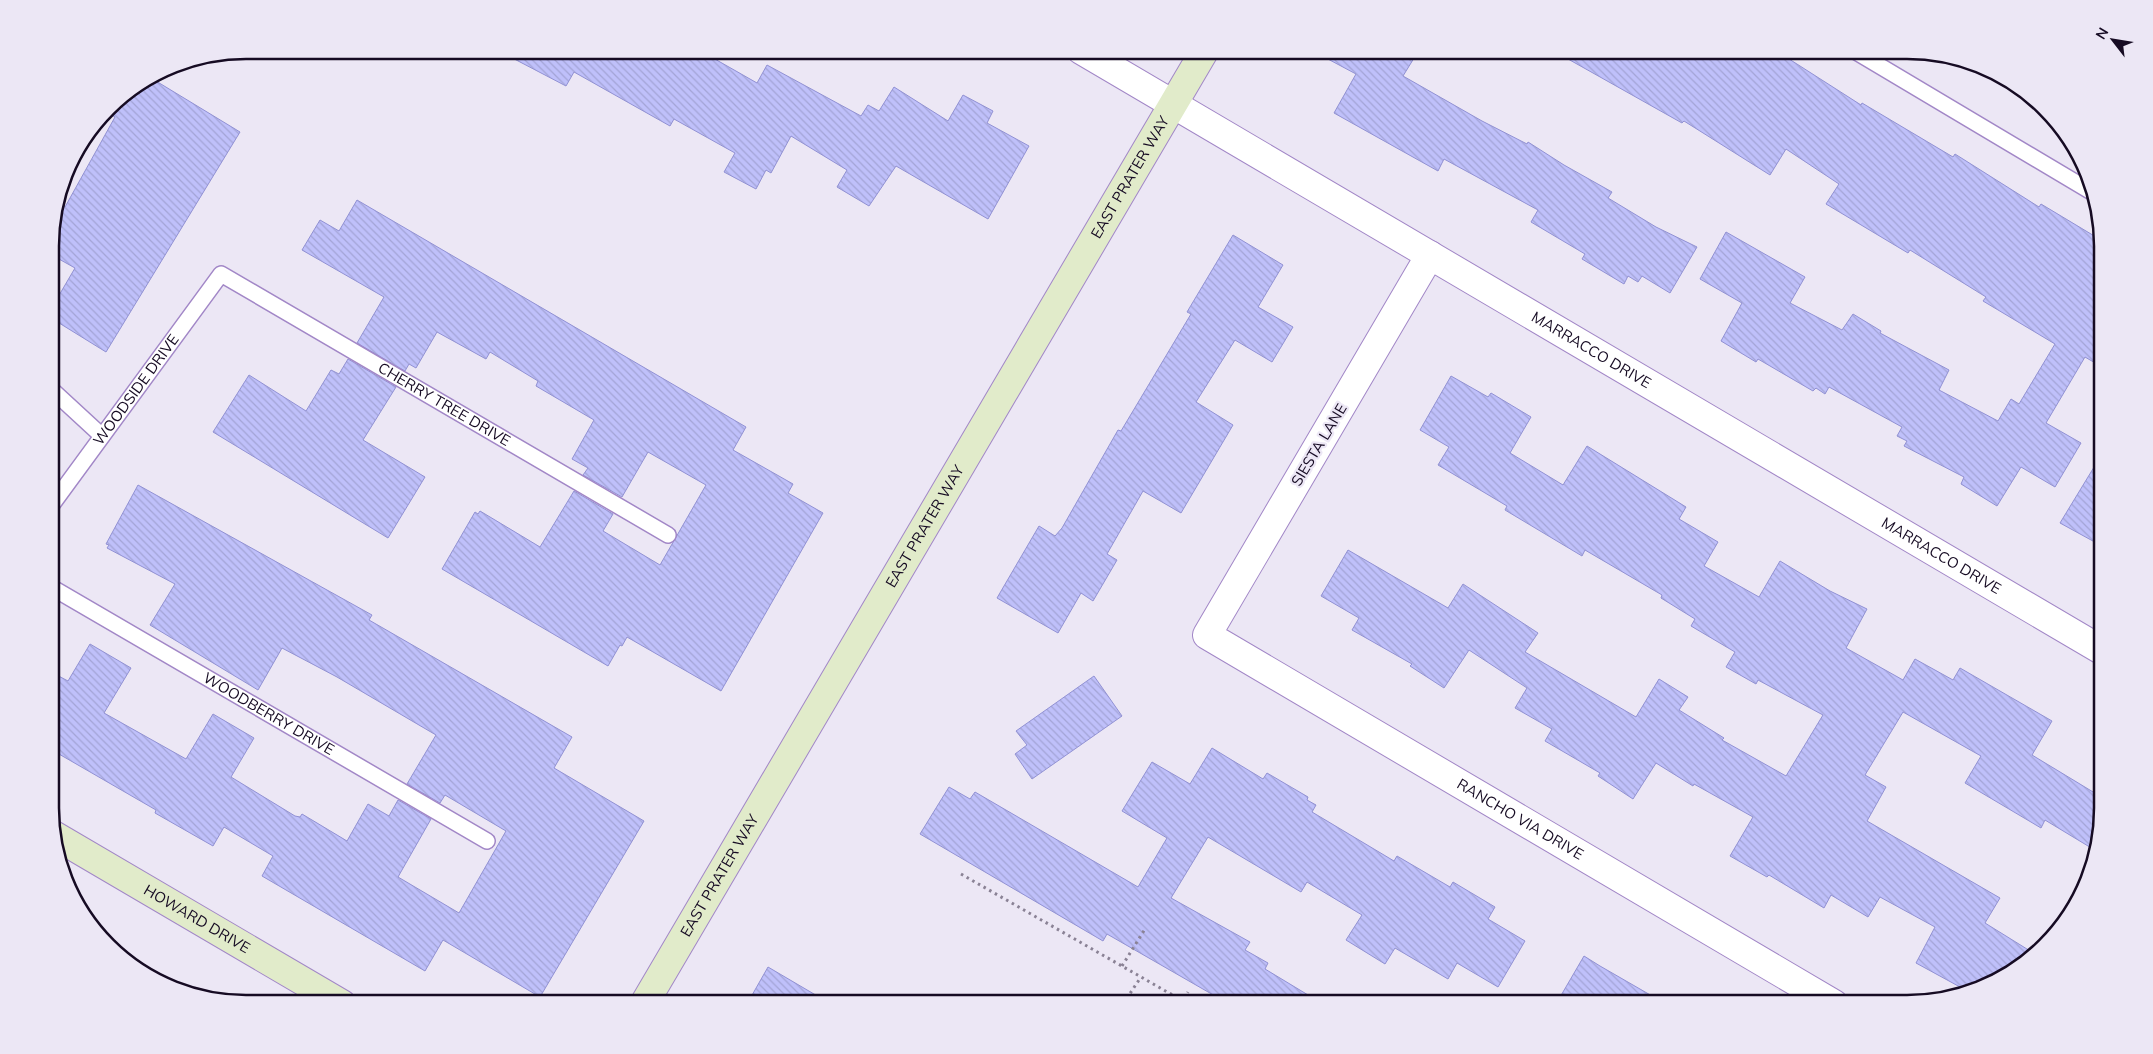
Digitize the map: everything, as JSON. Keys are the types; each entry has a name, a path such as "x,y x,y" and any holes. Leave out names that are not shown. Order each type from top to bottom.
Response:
{"main road":[{"name":"EAST PRATER WAY","path":"649,995 1200,59"},
{"name":"HOWARD DRIVE","path":"61,839 327,995"}],"street":[{"name":"MARRACCO DRIVE","path":"1096,59 2094,646"},
{"name":"SIESTA LANE","path":"1207,635 1430,255"},
{"name":"RANCHO VIA DRIVE","path":"1207,635 1819,995"}],"lane":[{"path":"1868,59 2085,188"},
{"name":"WOODSIDE DRIVE","path":"59,495 221,274"},
{"name":"CHERRY TREE DRIVE","path":"221,274 668,535"},
{"path":"59,396 102,436"},
{"name":"WOODBERRY DRIVE","path":"59,592 487,842"}],"path":[{"path":"961,874 1171,995"},
{"path":"1122,966 1145,928"},
{"path":"1129,995 1141,977"}],"building":[{"path":"514,59 715,59 757,83 767,65 861,116 868,105 879,111 894,87 948,121 963,95 993,111 987,123 1029,146 988,219 896,166 869,206 837,187 847,170 791,136 771,173 766,170 756,189 724,172 735,153 674,119 670,126 574,72 566,86"},
{"path":"1328,59 1413,59 1403,76 1482,121 1527,144 1528,142 1612,192 1608,198 1656,227 1697,247 1670,293 1642,276 1638,282 1628,276 1624,284 1582,259 1585,254 1531,222 1538,210 1444,159 1438,171 1334,113 1356,74"},
{"path":"1568,59 1789,59 1861,105 1862,103 1953,157 1955,154 2039,207 2041,204 2094,236 2094,362 2085,357 2046,423 2081,443 2055,487 2021,467 1997,506 1961,484 1964,477 1904,446 1907,441 1897,436 1902,427 1829,387 1825,394 1816,388 1813,391 1758,359 1756,362 1721,341 1742,303 1700,279 1726,232 1805,277 1790,303 1842,330 1853,314 1881,331 1880,333 1949,370 1939,390 1998,421 2011,399 2019,404 2055,344 1983,301 1986,297 1910,250 1908,253 1826,204 1839,184 1786,149 1770,175 1684,121 1682,123"},
{"path":"157,81 240,132 106,352 59,323 59,295 75,268 59,259 59,234 62,209 115,117 112,116 132,97"},
{"path":"357,200 746,427 733,450 793,484 788,493 823,513 721,691 627,637 608,666 442,569 475,512 478,514 480,511 540,547 574,491 613,514 603,531 660,565 706,485 648,452 622,497 583,475 588,468 572,459 594,420 536,386 538,381 490,352 486,359 437,332 416,368 409,364 405,371 357,343 384,297 302,250 320,220 339,231"},
{"path":"1233,235 1283,265 1258,307 1293,327 1272,362 1235,340 1196,402 1233,425 1181,513 1143,491 1107,554 1117,560 1093,601 1081,593 1058,633 997,598 1039,526 1055,536 1062,528 1118,430 1121,431 1191,314 1187,312"},
{"path":"348,359 396,387 363,440 425,477 388,538 213,432 249,375 306,411 331,370 339,374"},
{"path":"1451,376 1488,397 1491,393 1531,417 1510,453 1563,485 1587,446 1686,507 1679,519 1718,542 1704,566 1759,597 1780,561 1830,591 1867,609 1846,648 1903,680 1915,659 1953,680 1960,668 2052,721 2032,755 2094,793 2094,820 2090,847 2045,820 2041,828 1965,783 1981,756 1903,712 1865,775 1886,787 1867,821 2000,898 1985,923 2029,950 2011,964 1990,976 1960,987 1916,963 1935,927 1880,897 1868,917 1831,895 1824,908 1769,875 1767,877 1730,856 1753,817 1694,784 1693,786 1656,763 1633,799 1598,776 1600,773 1545,741 1552,729 1515,708 1527,688 1469,650 1444,688 1410,666 1412,664 1352,630 1359,618 1321,596 1348,550 1448,608 1463,584 1538,633 1525,652 1636,717 1659,679 1688,697 1679,710 1724,738 1722,740 1786,776 1823,715 1758,680 1756,684 1726,667 1735,652 1691,626 1695,619 1661,598 1662,595 1585,550 1582,556 1505,510 1507,506 1438,465 1449,447 1420,430"},
{"path":"2094,467 2094,542 2060,523"},
{"path":"138,485 372,615 369,620 572,737 554,768 644,821 541,995 537,995 443,940 425,971 262,876 273,856 224,827 213,846 155,813 156,810 59,754 59,676 68,681 90,644 131,668 104,713 186,759 213,714 254,738 231,777 295,816 300,817 302,814 347,841 368,804 389,816 398,800 431,819 398,877 459,913 506,831 445,795 440,803 407,784 436,735 337,677 282,648 258,690 150,625 175,584 107,548 109,545 106,544"},
{"path":"1094,676 1122,716 1032,779 1015,754 1027,745 1016,731"},
{"path":"1212,748 1263,779 1267,773 1308,797 1307,800 1316,805 1312,812 1394,861 1397,856 1450,887 1453,882 1495,907 1488,919 1525,941 1498,987 1457,963 1448,979 1395,948 1385,964 1346,940 1362,915 1307,882 1301,892 1208,837 1171,898 1250,942 1245,950 1268,963 1265,969 1308,995 1213,995 1107,934 1103,941 920,834 949,787 970,799 975,792 1138,887 1167,838 1122,811 1152,762 1190,784"},
{"path":"1584,956 1650,995 1561,995"},
{"path":"768,967 816,995 752,995"}]}
